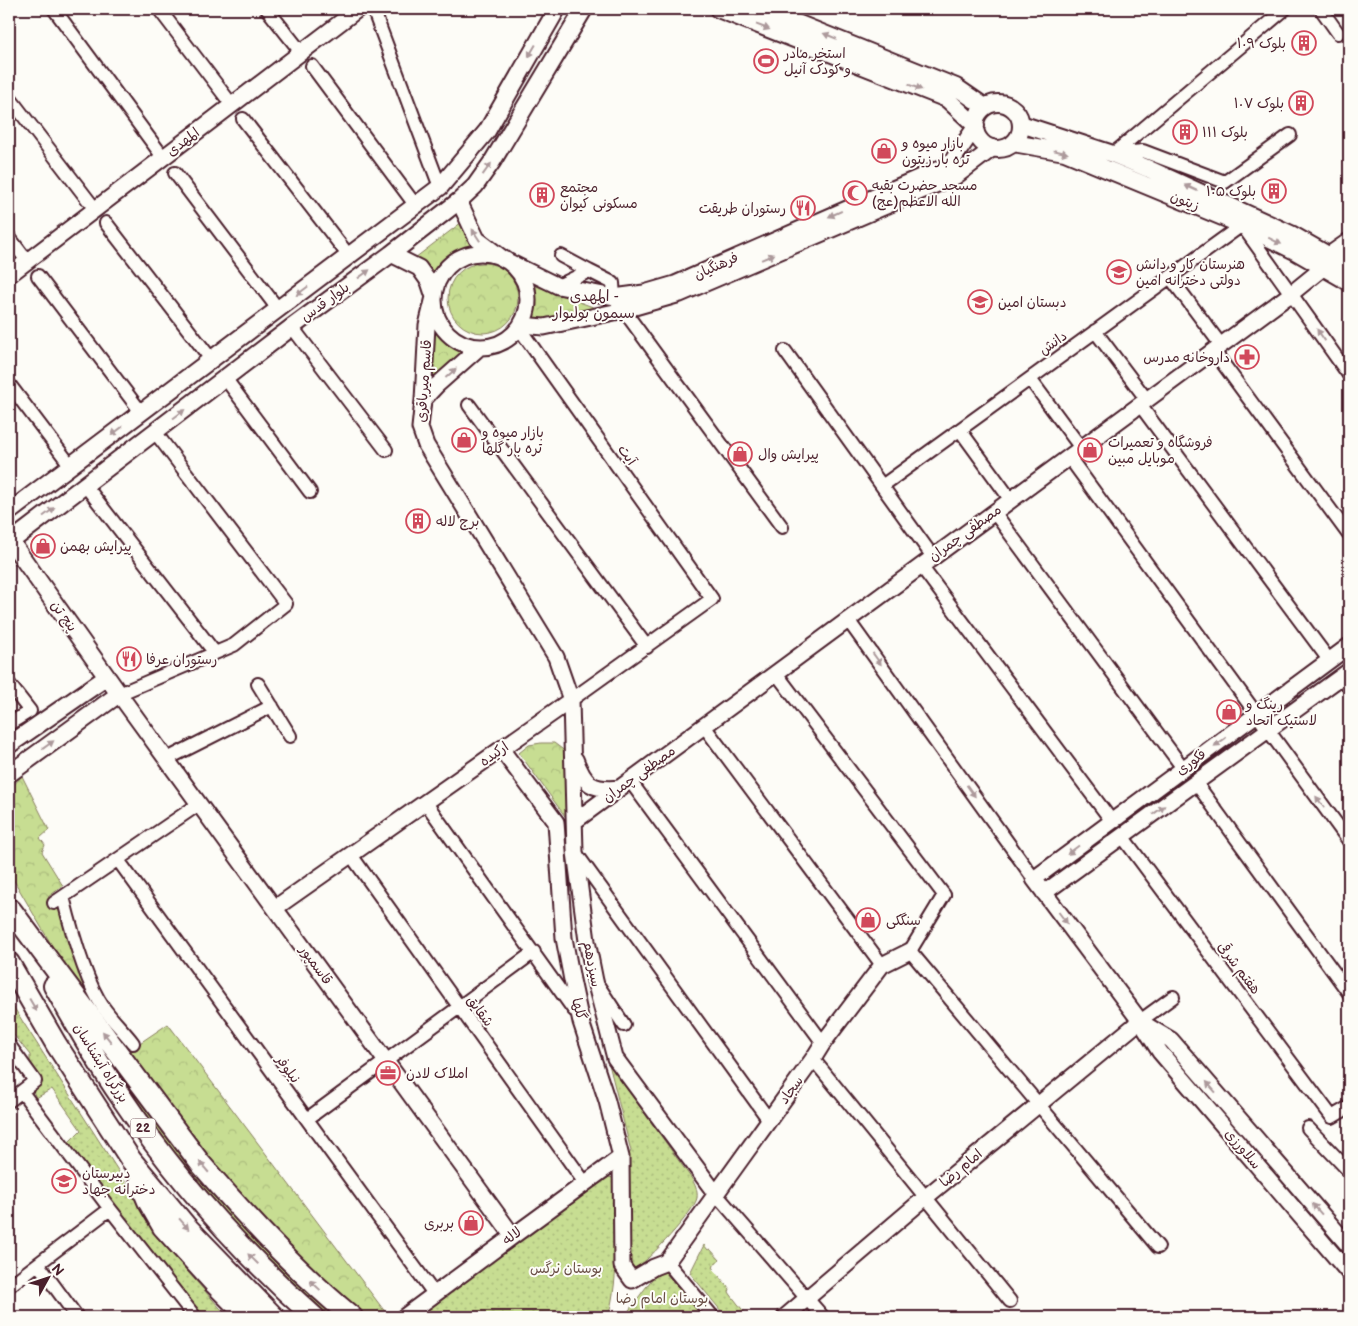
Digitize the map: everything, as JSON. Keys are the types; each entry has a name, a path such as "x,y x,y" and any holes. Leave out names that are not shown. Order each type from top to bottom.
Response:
{"highway":[{"name":"بزرگراه آبشناسان","path":"10,906 99,1062 142,1127 212,1215 284,1290 314,1317"},
{"path":"10,906 200,1163 279,1250 320,1290 352,1317"},
{"name":"بزرگراه آبشناسان","path":"9,963 56,1044 130,1160 185,1225 274,1317"},
{"path":"130,1160 148,1201 163,1227 248,1317"}],"main road":[{"name":"بلوار قدس","path":"9,512 440,187 487,131 556,9"},
{"name":"بلوار قدس","path":"9,541 292,327 392,254 475,186 492,162 584,9"},
{"path":"718,9 744,14 947,100 976,126"},
{"path":"762,9 956,86 985,107"},
{"path":"998,103 1011,107 1020,117 1021,124 1018,138 1013,143 993,148 981,140 976,126 977,118 985,107 998,103"},
{"name":"زیتون","path":"1021,124 1113,154 1291,234 1327,261 1349,282"},
{"name":"زیتون","path":"1013,143 1065,152 1327,261 1349,267"},
{"path":"211,359 225,378"},
{"name":"پنج تن","path":"9,541 119,694"},
{"path":"9,745 107,677"},
{"path":"9,774 119,694"}],"street":[{"path":"54,9 163,157"},
{"path":"159,9 232,105"},
{"path":"267,9 301,52"},
{"name":"المهدی","path":"9,275 358,9"},
{"path":"373,9 440,187"},
{"path":"1113,154 1285,9"},
{"path":"1320,9 1338,33"},
{"path":"312,66 416,206"},
{"path":"9,97 95,209"},
{"path":"243,118 349,256"},
{"name":"فرهنگیان","path":"459,200 477,239 504,260 558,286 614,297 644,293 675,284 950,164 976,126"},
{"path":"1113,154 1143,151 1225,182 1290,135"},
{"name":"فرهنگیان","path":"520,327 544,327 624,310 680,294 956,176 993,148"},
{"path":"175,172 278,309"},
{"path":"106,224 211,359"},
{"path":"1242,225 1349,375"},
{"name":"دانش","path":"882,486 1242,225"},
{"path":"9,237 27,261"},
{"name":"مصطفی چمران","path":"575,821 1292,293 1349,241"},
{"path":"392,254 419,268 429,282 439,322 446,332 456,340 467,345 480,348 494,346 508,339 520,327 527,308 527,294 523,280 515,269 504,260 490,254 474,254 459,259 446,269 438,282 434,297"},
{"path":"561,256 613,283 614,297 782,527"},
{"path":"558,286 589,272"},
{"path":"38,276 141,412"},
{"path":"1170,277 1217,348 1349,535"},
{"name":"قاسم میرباقری","path":"434,297 427,325 424,400 420,428 426,445 556,657 571,700"},
{"path":"292,327 386,450"},
{"name":"آیت","path":"520,327 712,599"},
{"path":"1095,331 1143,402 1329,660"},
{"path":"424,400 436,386 480,348"},
{"path":"785,351 934,557"},
{"path":"225,378 310,492"},
{"path":"1030,379 1075,452 1257,715 1349,841"},
{"path":"9,384 71,466"},
{"path":"469,405 646,647"},
{"path":"960,430 1011,500"},
{"path":"119,694 234,645 286,604 155,432"},
{"path":"85,485 215,653"},
{"path":"994,512 1183,768"},
{"path":"921,566 1112,820"},
{"name":"ارکیده","path":"275,908 712,599"},
{"path":"848,620 1034,879"},
{"name":"فکوری","path":"1034,879 1349,646"},
{"path":"776,673 944,895 910,951 1158,1247"},
{"name":"فکوری","path":"1044,893 1268,730 1347,678"},
{"path":"9,684 30,711 9,724"},
{"path":"258,684 290,736"},
{"name":"قاسمپور","path":"119,694 513,1236"},
{"name":"سیزدهم","path":"571,700 575,852 587,941 595,981 615,1058 716,1194"},
{"path":"167,759 272,706"},
{"path":"704,726 882,965"},
{"name":"گلها","path":"501,749 556,822 564,938 581,1022 607,1101 621,1158 622,1266 632,1280"},
{"path":"572,752 580,772 588,784 597,789 606,790 625,784 823,1043"},
{"path":"1196,783 1349,994"},
{"path":"426,802 574,1010"},
{"path":"134,1043 96,996 71,928 58,900 199,804"},
{"name":"هفتم شرقی","path":"1122,836 1332,1117 1349,1107"},
{"path":"575,852 769,1120"},
{"name":"شقایق","path":"351,855 585,1183"},
{"name":"نیلوفر","path":"118,860 435,1295"},
{"name":"سلاورزی","path":"1034,879 1160,1052 1349,1273"},
{"name":"سجاد","path":"632,1280 667,1262 823,1043 882,965 910,951"},
{"path":"307,1120 534,952"},
{"path":"595,981 624,1025"},
{"path":"1140,1022 1173,997"},
{"name":"سلاورزی","path":"1140,1022 1171,1040 1349,1246"},
{"name":"امام رضا","path":"785,1317 926,1197 1140,1022"},
{"path":"9,1045 35,1081 9,1101"},
{"path":"813,1059 1010,1301"},
{"path":"22,1092 110,1209 195,1317"},
{"path":"1308,1128 1349,1171"},
{"name":"لاله","path":"404,1317 621,1158"},
{"path":"716,1194 823,1317"},
{"path":"9,1286 110,1209"},
{"path":"1335,1258 1349,1246"},
{"path":"667,1262 713,1317"},
{"path":"38,1264 77,1317"}],"green space":[{"path":"462,222 470,243 483,255 466,256 454,260 444,269 435,284 426,263 415,258"},
{"path":"483,263 496,266 508,273 515,285 518,298 515,311 508,323 496,330 483,333 470,330 458,323 451,311 448,298 451,285 458,273 470,266"},
{"path":"536,286 601,310 541,325 533,320 537,305"},
{"path":"433,321 449,343 474,354 429,386"},
{"path":"554,743 566,752 570,823 519,753 529,745"},
{"path":"22,776 49,830 40,838 45,845 42,852 63,886 48,897 59,911 91,1000 86,1004 9,872 9,790"},
{"path":"9,1000 126,1183 155,1235 228,1317 201,1317 93,1180 69,1142 81,1130 52,1089 36,1098 33,1091 36,1077 30,1066 30,1055 9,1029"},
{"path":"168,1024 389,1317 359,1317 245,1208 125,1053"},
{"path":"93,1037 345,1317 326,1317 307,1302 234,1228 152,1128"},
{"path":"609,1064 692,1179 697,1193 694,1205 680,1224 651,1256 636,1268 627,1261 627,1157 631,1151"},
{"name":"بوستان نرگس","path":"606,1177 617,1178 616,1266 608,1317 415,1317 502,1254 512,1242 517,1243"},
{"path":"704,1245 720,1260 714,1265 713,1269 730,1289 729,1292 748,1317 726,1317 690,1273"},
{"name":"بوستان امام رضا","path":"658,1271 665,1272 703,1317 624,1317"}],"place":[{"name":"بلوک ۱۰۹","path":"1304,43"},
{"name":"استخر مادر و کودک آنیل","path":"766,61"},
{"name":"بلوک ۱۰۷","path":"1301,103"},
{"name":"بلوک ۱۱۱","path":"1185,132"},
{"name":"بازار میوه و تره بار زیتون","path":"884,151"},
{"name":"بلوک ۱۰۵","path":"1274,191"},
{"name":"مسجد حضرت بقیه الله الاعظم(عج)","path":"855,193"},
{"name":"مجتمع مسکونی کیوان","path":"542,195"},
{"name":"رستوران طریقت","path":"803,208"},
{"name":"هنرستان کار و دانش دولتی دخترانه امین","path":"1119,272"},
{"name":"دبستان امین","path":"980,302"},
{"name":"داروخانه مدرس","path":"1247,357"},
{"name":"بازار میوه و تره بار گلها","path":"464,440"},
{"name":"فروشگاه و تعمیرات موبایل مبین","path":"1090,450"},
{"name":"پیرایش وال","path":"740,454"},
{"name":"برج لاله","path":"418,521"},
{"name":"پیرایش بهمن","path":"43,546"},
{"name":"رستوران عرفا","path":"129,659"},
{"name":"رینگ و لاستیک اتحاد","path":"1229,712"},
{"name":"سنگکی","path":"868,920"},
{"name":"املاک لادن","path":"388,1073"},
{"name":"دبیرستان دخترانه جهاد","path":"64,1181"},
{"name":"بربری","path":"471,1223"}],"district":[{"name":"المهدی - سیمون بولیوار","path":"594,304"}]}
